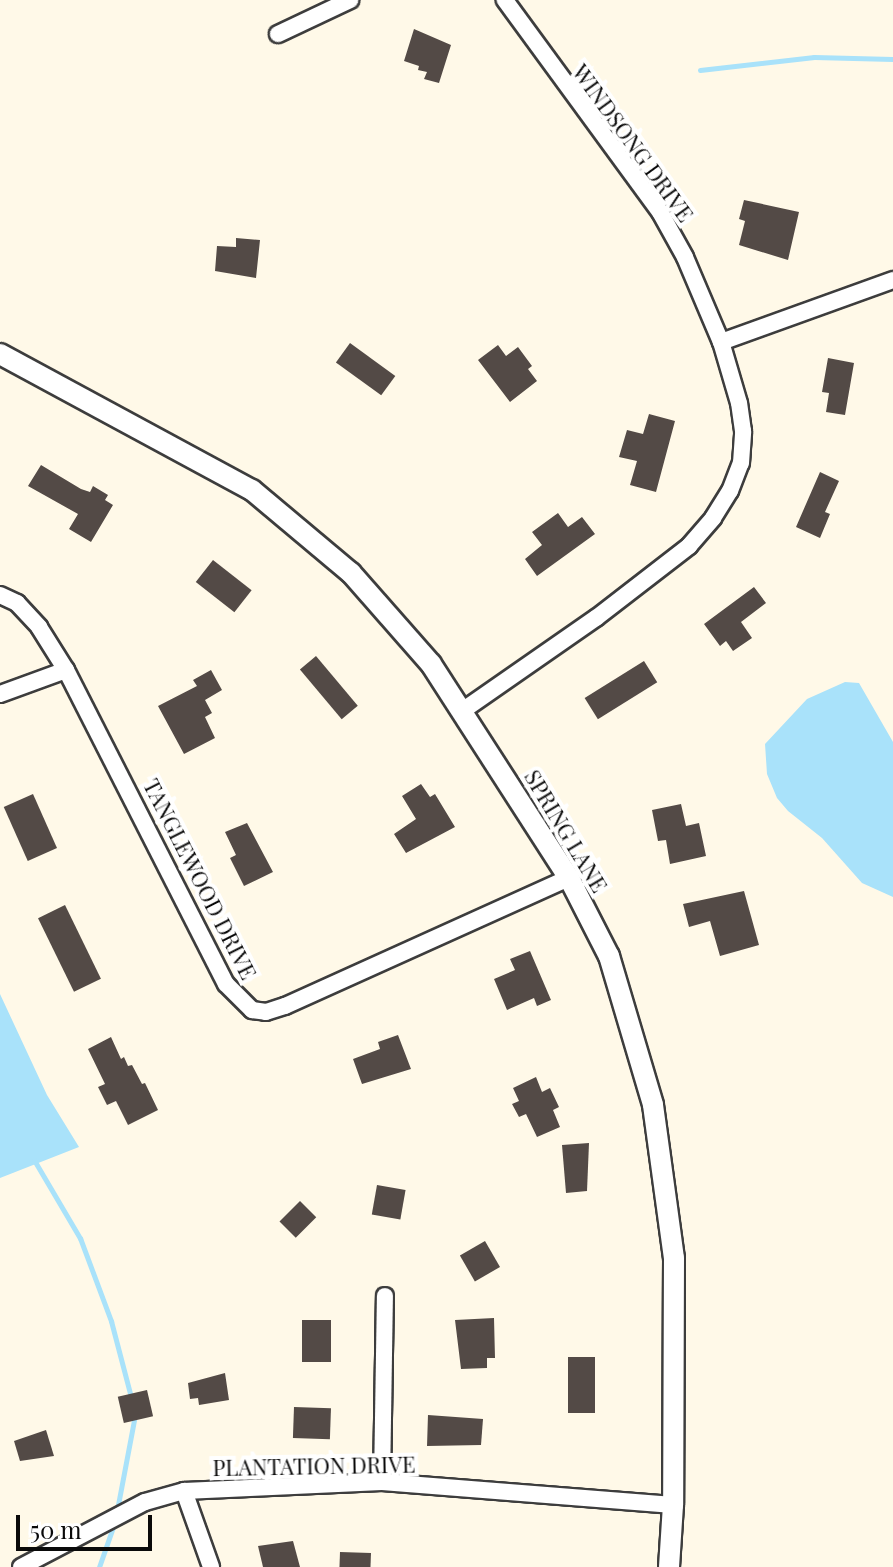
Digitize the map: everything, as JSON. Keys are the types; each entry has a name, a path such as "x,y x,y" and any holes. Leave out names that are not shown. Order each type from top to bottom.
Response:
{"street":[{"path":"278,34 350,0"},
{"name":"WINDSONG DRIVE","path":"462,711 596,618 689,546 713,518 741,463 743,431 739,403 721,342 685,257 660,212 505,0"},
{"path":"721,342 893,280"},
{"name":"SPRING LANE","path":"0,354 252,490 351,573 431,664 569,878 609,956 653,1105 674,1258 673,1505 669,1567"},
{"name":"TANGLEWOOD DRIVE","path":"0,595 17,603 32,619 66,670 226,984 252,1010 266,1012 285,1006 569,878"},
{"path":"0,694 66,670"},
{"path":"382,1482 385,1296"},
{"name":"PLANTATION DRIVE","path":"21,1567 145,1502 184,1491 382,1482 673,1505"},
{"path":"184,1491 211,1567"}],"water":[{"path":"845,682 859,683 893,742 893,897 862,883 822,838 788,811 777,798 767,774 765,744 807,699"},
{"path":"0,994 47,1095 79,1147 0,1178"}],"building":[{"path":"414,29 451,45 439,83 424,79 427,72 404,61"},
{"path":"744,200 799,212 788,260 739,245 745,221 739,219"},
{"path":"236,238 260,240 256,278 215,271 217,246 236,247"},
{"path":"350,343 395,376 381,395 336,362"},
{"path":"498,345 506,356 518,347 532,366 528,369 537,381 510,402 478,360"},
{"path":"828,358 854,363 845,415 826,412 829,393 822,392"},
{"path":"649,414 675,421 656,492 630,485 637,461 619,457 627,430 643,434"},
{"path":"41,465 81,489 90,492 93,486 108,495 105,500 113,505 91,542 69,529 78,514 28,486"},
{"path":"820,472 839,481 825,512 830,514 820,538 796,527"},
{"path":"558,513 568,527 582,517 595,534 537,576 525,559 542,545 532,532"},
{"path":"213,560 252,590 234,612 196,582"},
{"path":"754,587 766,603 741,622 752,638 733,651 726,641 720,646 704,624"},
{"path":"316,656 358,706 342,719 300,669"},
{"path":"644,661 657,682 598,719 585,698"},
{"path":"211,670 222,690 205,700 212,713 205,717 215,738 184,754 158,706 197,686 193,680"},
{"path":"421,784 430,797 435,794 455,827 406,853 394,834 416,819 402,796"},
{"path":"33,794 57,848 28,861 4,807"},
{"path":"681,804 686,826 699,823 706,856 670,864 666,840 658,841 652,810"},
{"path":"247,823 273,872 244,886 230,858 236,855 225,832"},
{"path":"744,891 759,945 720,956 710,921 689,927 683,904"},
{"path":"65,905 101,979 74,992 38,918"},
{"path":"530,951 551,1000 537,1006 534,998 507,1010 494,979 515,970 510,959"},
{"path":"398,1035 411,1069 362,1084 353,1059 380,1049 378,1042"},
{"path":"111,1037 121,1059 124,1057 128,1066 132,1065 142,1084 145,1083 158,1110 128,1125 116,1101 107,1105 98,1087 105,1084 88,1049"},
{"path":"536,1077 542,1092 550,1088 559,1107 553,1110 560,1127 537,1137 526,1114 519,1117 512,1104 519,1101 513,1088"},
{"path":"589,1143 587,1191 566,1193 562,1145"},
{"path":"377,1185 406,1190 400,1220 372,1215"},
{"path":"300,1201 316,1217 296,1238 279,1222"},
{"path":"485,1241 500,1267 475,1281 460,1256"},
{"path":"494,1318 495,1358 487,1358 487,1368 461,1369 455,1320"},
{"path":"302,1320 331,1320 331,1362 302,1362"},
{"path":"568,1357 595,1357 595,1413 568,1413"},
{"path":"225,1373 229,1400 199,1405 198,1398 190,1399 188,1383"},
{"path":"147,1390 153,1416 124,1423 118,1397"},
{"path":"294,1407 331,1408 330,1439 293,1438"},
{"path":"428,1415 483,1419 481,1445 427,1446"},
{"path":"46,1430 54,1456 20,1461 14,1441"},
{"path":"293,1541 300,1567 263,1567 258,1546"},
{"path":"340,1552 371,1553 370,1567 339,1567"}],"waterway":[{"path":"700,70 814,57 893,59"},
{"path":"34,1160 80,1238 111,1321 131,1397"},
{"path":"117,1510 135,1415"},
{"path":"99,1567 114,1524"}]}
